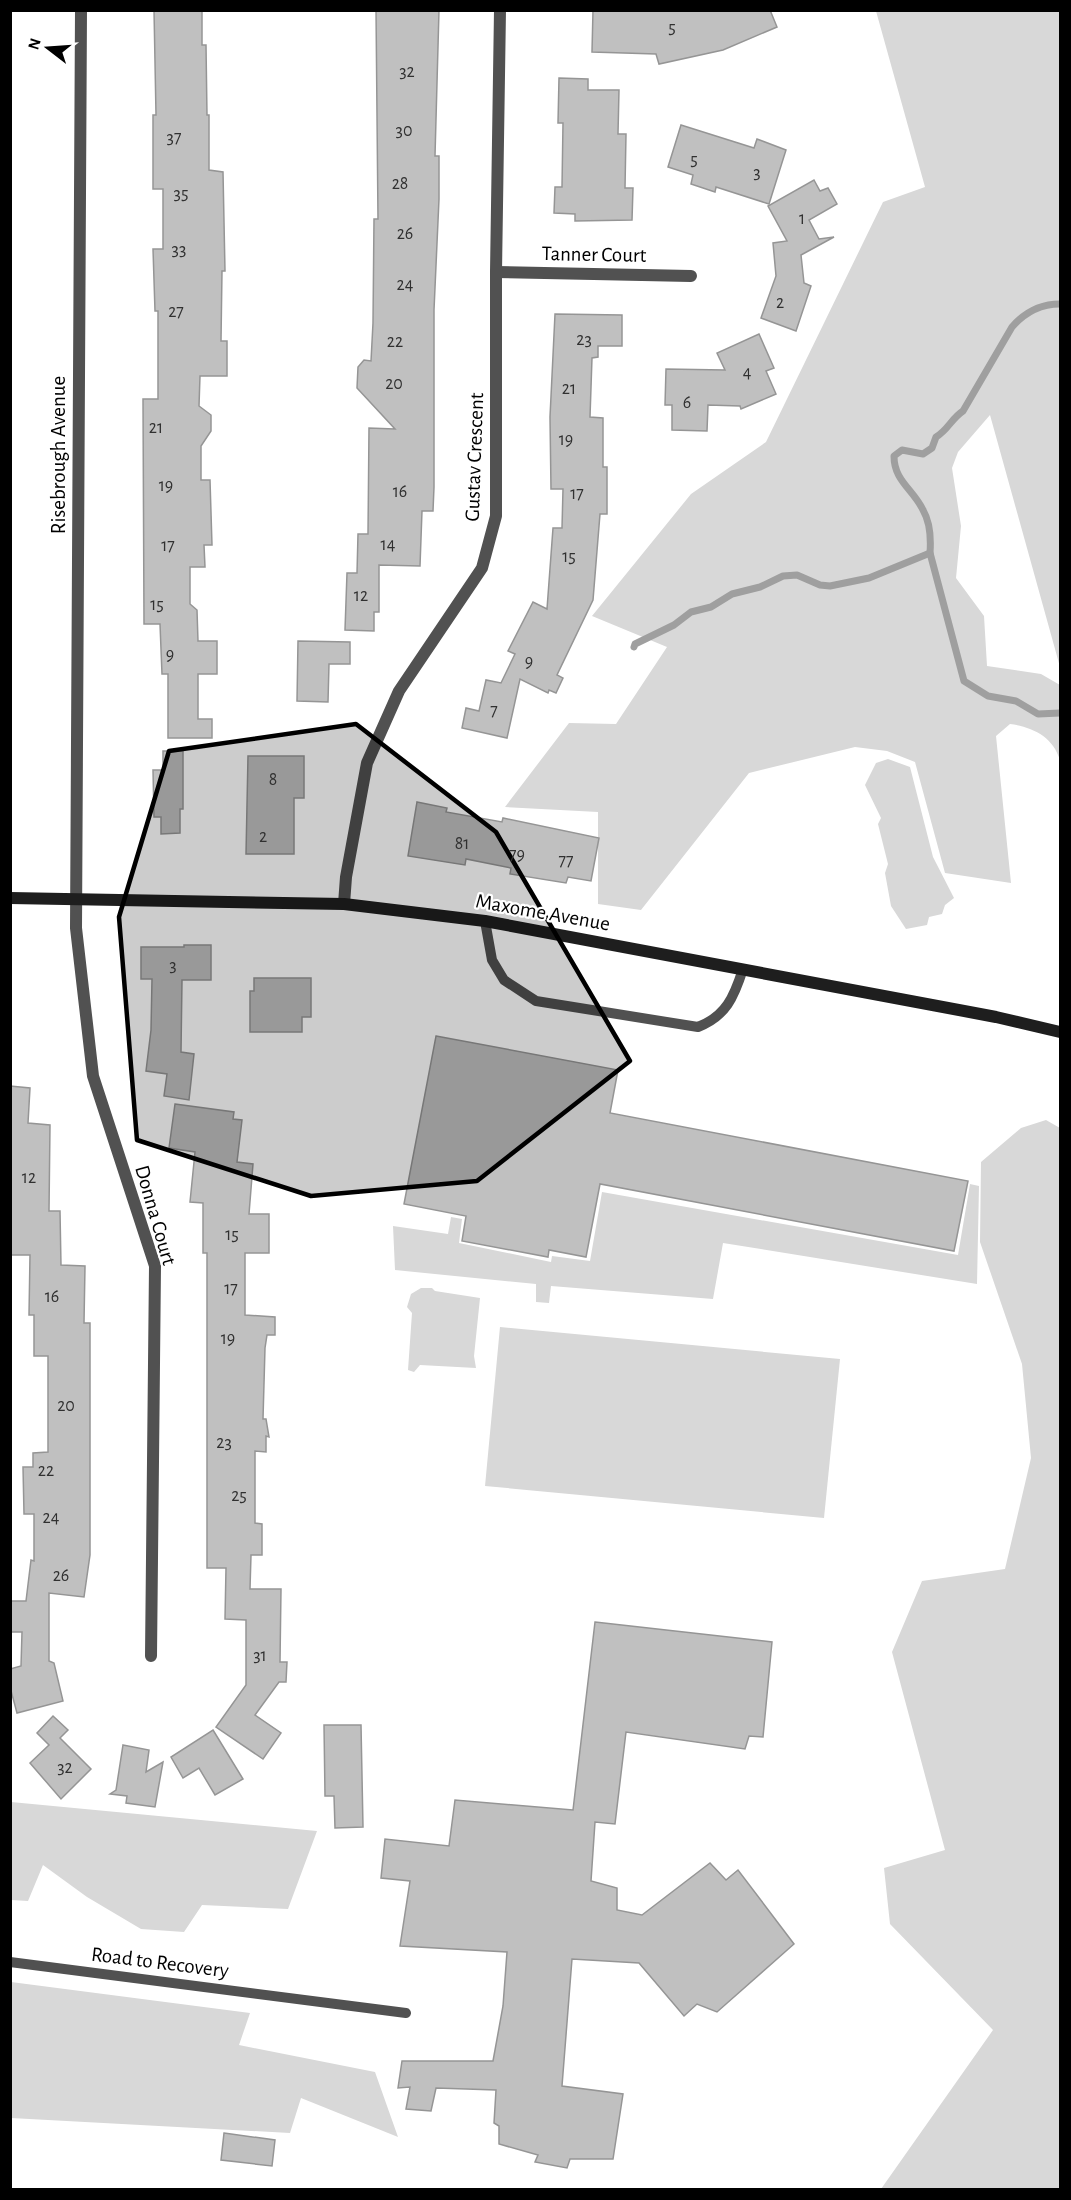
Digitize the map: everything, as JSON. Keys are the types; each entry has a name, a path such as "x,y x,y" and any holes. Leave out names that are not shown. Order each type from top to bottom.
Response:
{"street":[{"name":"Risebrough Avenue","path":"75,899 81,10"},
{"name":"Gustav Crescent","path":"344,904 346,877 368,763 399,691 482,568 496,516 496,272 500,10"},
{"name":"Tanner Court","path":"496,272 691,276"},
{"name":"Maxome Avenue","path":"10,898 344,904 485,921 996,1017 1060,1032"},
{"name":"Donna Court","path":"75,899 93,1076 155,1266 152,1656"}],"lane":[{"path":"485,921 492,960 504,980 536,1001 698,1027 711,1022 734,998 743,969"},
{"name":"Road to Recovery","path":"10,1962 406,2013"}],"highlighted area":[{"path":"356,724 496,832 630,1061 477,1181 311,1196 137,1140 119,917 169,751"}],"shaded area":[{"path":"876,11 1060,11 1060,667 990,415 958,452 952,468 961,526 956,578 984,616 987,666 1041,674 1060,685 1060,760 1047,739 1027,728 1010,724 996,736 1011,883 945,873 915,762 887,751 855,747 749,773 641,910 598,904 598,812 505,807 569,723 616,724 667,647 592,616 691,494 766,442 883,202 925,187"},
{"path":"888,759 910,767 933,857 954,898 945,905 942,914 929,917 927,925 906,929 891,906 885,873 888,864 878,824 881,818 865,785 876,763"},
{"path":"1046,1120 1060,1128 1060,2189 881,2189 993,2030 890,1924 884,1868 945,1850 892,1652 922,1581 1005,1569 1031,1458 1022,1364 980,1242 981,1162 1021,1128"},
{"path":"970,1184 979,1186 977,1284 723,1243 713,1299 551,1286 549,1303 536,1302 536,1284 395,1270 393,1226 448,1234 451,1217 462,1219 459,1243 551,1262 552,1256 590,1261 602,1192 958,1255"},
{"path":"421,1288 432,1288 435,1291 480,1298 474,1356 476,1368 420,1365 414,1372 408,1370 412,1313 407,1307 411,1294"},
{"path":"500,1327 840,1359 824,1518 485,1486"},
{"path":"11,1802 317,1831 288,1909 202,1905 184,1932 141,1929 87,1897 43,1865 28,1901 11,1900"},
{"path":"11,1982 250,2013 239,2045 375,2072 398,2137 301,2098 290,2133 11,2118"}],"building":[{"path":"154,10 202,10 202,45 206,45 209,170 223,172 225,271 222,271 221,341 227,341 227,376 200,376 199,406 211,415 211,431 201,446 201,480 210,480 212,545 204,545 205,567 190,567 190,604 197,610 198,641 217,641 217,674 198,674 198,719 212,719 212,738 168,738 168,674 162,674 160,624 144,624 143,399 158,399 158,311 155,311 153,249 163,249 163,189 153,189 153,115 156,115"},
{"path":"376,10 439,10 435,156 439,156 439,199 434,310 433,511 422,511 420,566 379,565 379,612 374,612 374,631 345,630 347,573 357,573 358,534 368,534 369,428 395,429 357,388 358,367 364,360 371,361 373,323 374,219 378,219"},
{"path":"593,10 770,10 777,27 723,50 659,64 656,54 592,52"},
{"path":"559,78 588,79 588,90 619,90 618,134 626,134 625,188 633,188 632,220 575,221 575,214 554,213 555,187 562,187 563,123 558,123"},
{"path":"681,125 754,148 757,139 786,150 769,204 716,187 715,192 691,184 693,175 668,167"},
{"path":"814,180 820,191 828,188 837,204 809,220 819,239 834,237 801,255 804,283 811,286 796,331 761,318 776,276 773,243 787,241 768,206"},
{"path":"555,314 622,315 622,346 598,346 598,357 592,358 590,417 603,418 603,467 607,467 607,514 600,514 593,600 557,675 563,678 556,693 549,690 548,693 520,679 507,738 462,728 466,708 479,711 486,680 501,683 515,654 508,651 533,602 547,609 553,528 562,528 563,489 551,489 550,417"},
{"path":"759,334 774,368 766,371 776,394 741,409 740,406 708,405 707,431 672,430 672,405 665,405 666,369 725,370 717,353"},
{"path":"298,641 350,642 350,664 329,664 328,702 297,701"},
{"path":"163,751 183,751 183,809 180,809 180,833 161,834 161,817 154,817 153,770 163,770"},
{"path":"248,756 304,756 304,798 294,798 294,854 246,854"},
{"path":"417,802 447,808 446,812 502,822 503,818 599,838 591,881 568,877 566,883 510,874 511,868 466,859 465,865 408,856"},
{"path":"184,945 211,945 211,980 182,980 181,1052 194,1054 189,1100 164,1096 167,1074 146,1071 151,1030 152,979 141,979 141,947 184,947"},
{"path":"254,978 311,978 311,1017 302,1017 302,1032 250,1032 250,991 254,991"},
{"path":"436,1036 618,1070 610,1113 968,1181 954,1251 600,1184 586,1257 549,1250 548,1257 462,1241 466,1216 404,1204"},
{"path":"10,1086 30,1088 28,1123 50,1125 49,1211 60,1211 61,1265 85,1266 84,1323 90,1323 90,1555 84,1597 49,1593 49,1661 54,1663 63,1701 17,1713 10,1687 10,1669 21,1666 22,1632 10,1632 10,1601 26,1601 31,1560 34,1561 34,1514 24,1514 23,1467 33,1467 33,1453 48,1452 48,1356 34,1356 34,1315 29,1315 30,1255 10,1255"},
{"path":"175,1104 234,1112 233,1119 242,1120 237,1162 253,1164 249,1214 269,1214 269,1253 245,1253 245,1315 275,1317 275,1335 267,1335 265,1348 263,1419 266,1419 269,1437 266,1436 266,1452 255,1451 255,1523 262,1524 262,1555 251,1555 250,1589 281,1589 280,1662 287,1662 286,1682 279,1682 255,1715 281,1733 263,1759 216,1727 246,1685 246,1620 225,1619 226,1568 207,1568 207,1253 203,1253 203,1203 190,1202 195,1152 169,1148"},
{"path":"595,1622 772,1642 763,1737 749,1736 745,1749 626,1732 615,1824 595,1822 591,1881 617,1888 617,1910 642,1915 710,1863 726,1880 738,1870 794,1944 717,2012 697,2004 684,2016 639,1963 572,1959 562,2086 623,2094 613,2159 570,2159 567,2168 535,2162 538,2155 499,2144 499,2126 494,2123 496,2090 436,2088 431,2111 406,2109 410,2087 398,2088 402,2061 493,2061 503,2006 507,1952 400,1946 410,1881 381,1878 385,1839 449,1846 455,1800 573,1810"},
{"path":"53,1716 68,1730 60,1738 91,1769 61,1799 30,1763 49,1745 37,1733"},
{"path":"324,1725 361,1725 363,1827 335,1828 334,1796 325,1796"},
{"path":"213,1730 243,1779 215,1795 199,1768 183,1778 171,1757"},
{"path":"123,1745 149,1750 146,1772 163,1762 155,1807 126,1803 127,1796 110,1794 116,1790"},
{"path":"224,2133 275,2140 272,2166 221,2160"}],"waterway":[{"path":"1060,304 1046,305 1033,310 1012,327 963,411 936,437 932,448 923,454 902,450 894,456 897,472 919,503 927,520 930,553 964,681 988,696 1016,701 1038,714 1060,713"},
{"path":"634,647 635,644 674,625 691,612 711,607 732,594 760,587 783,576 797,575 820,585 830,586 869,578 930,553"}]}
